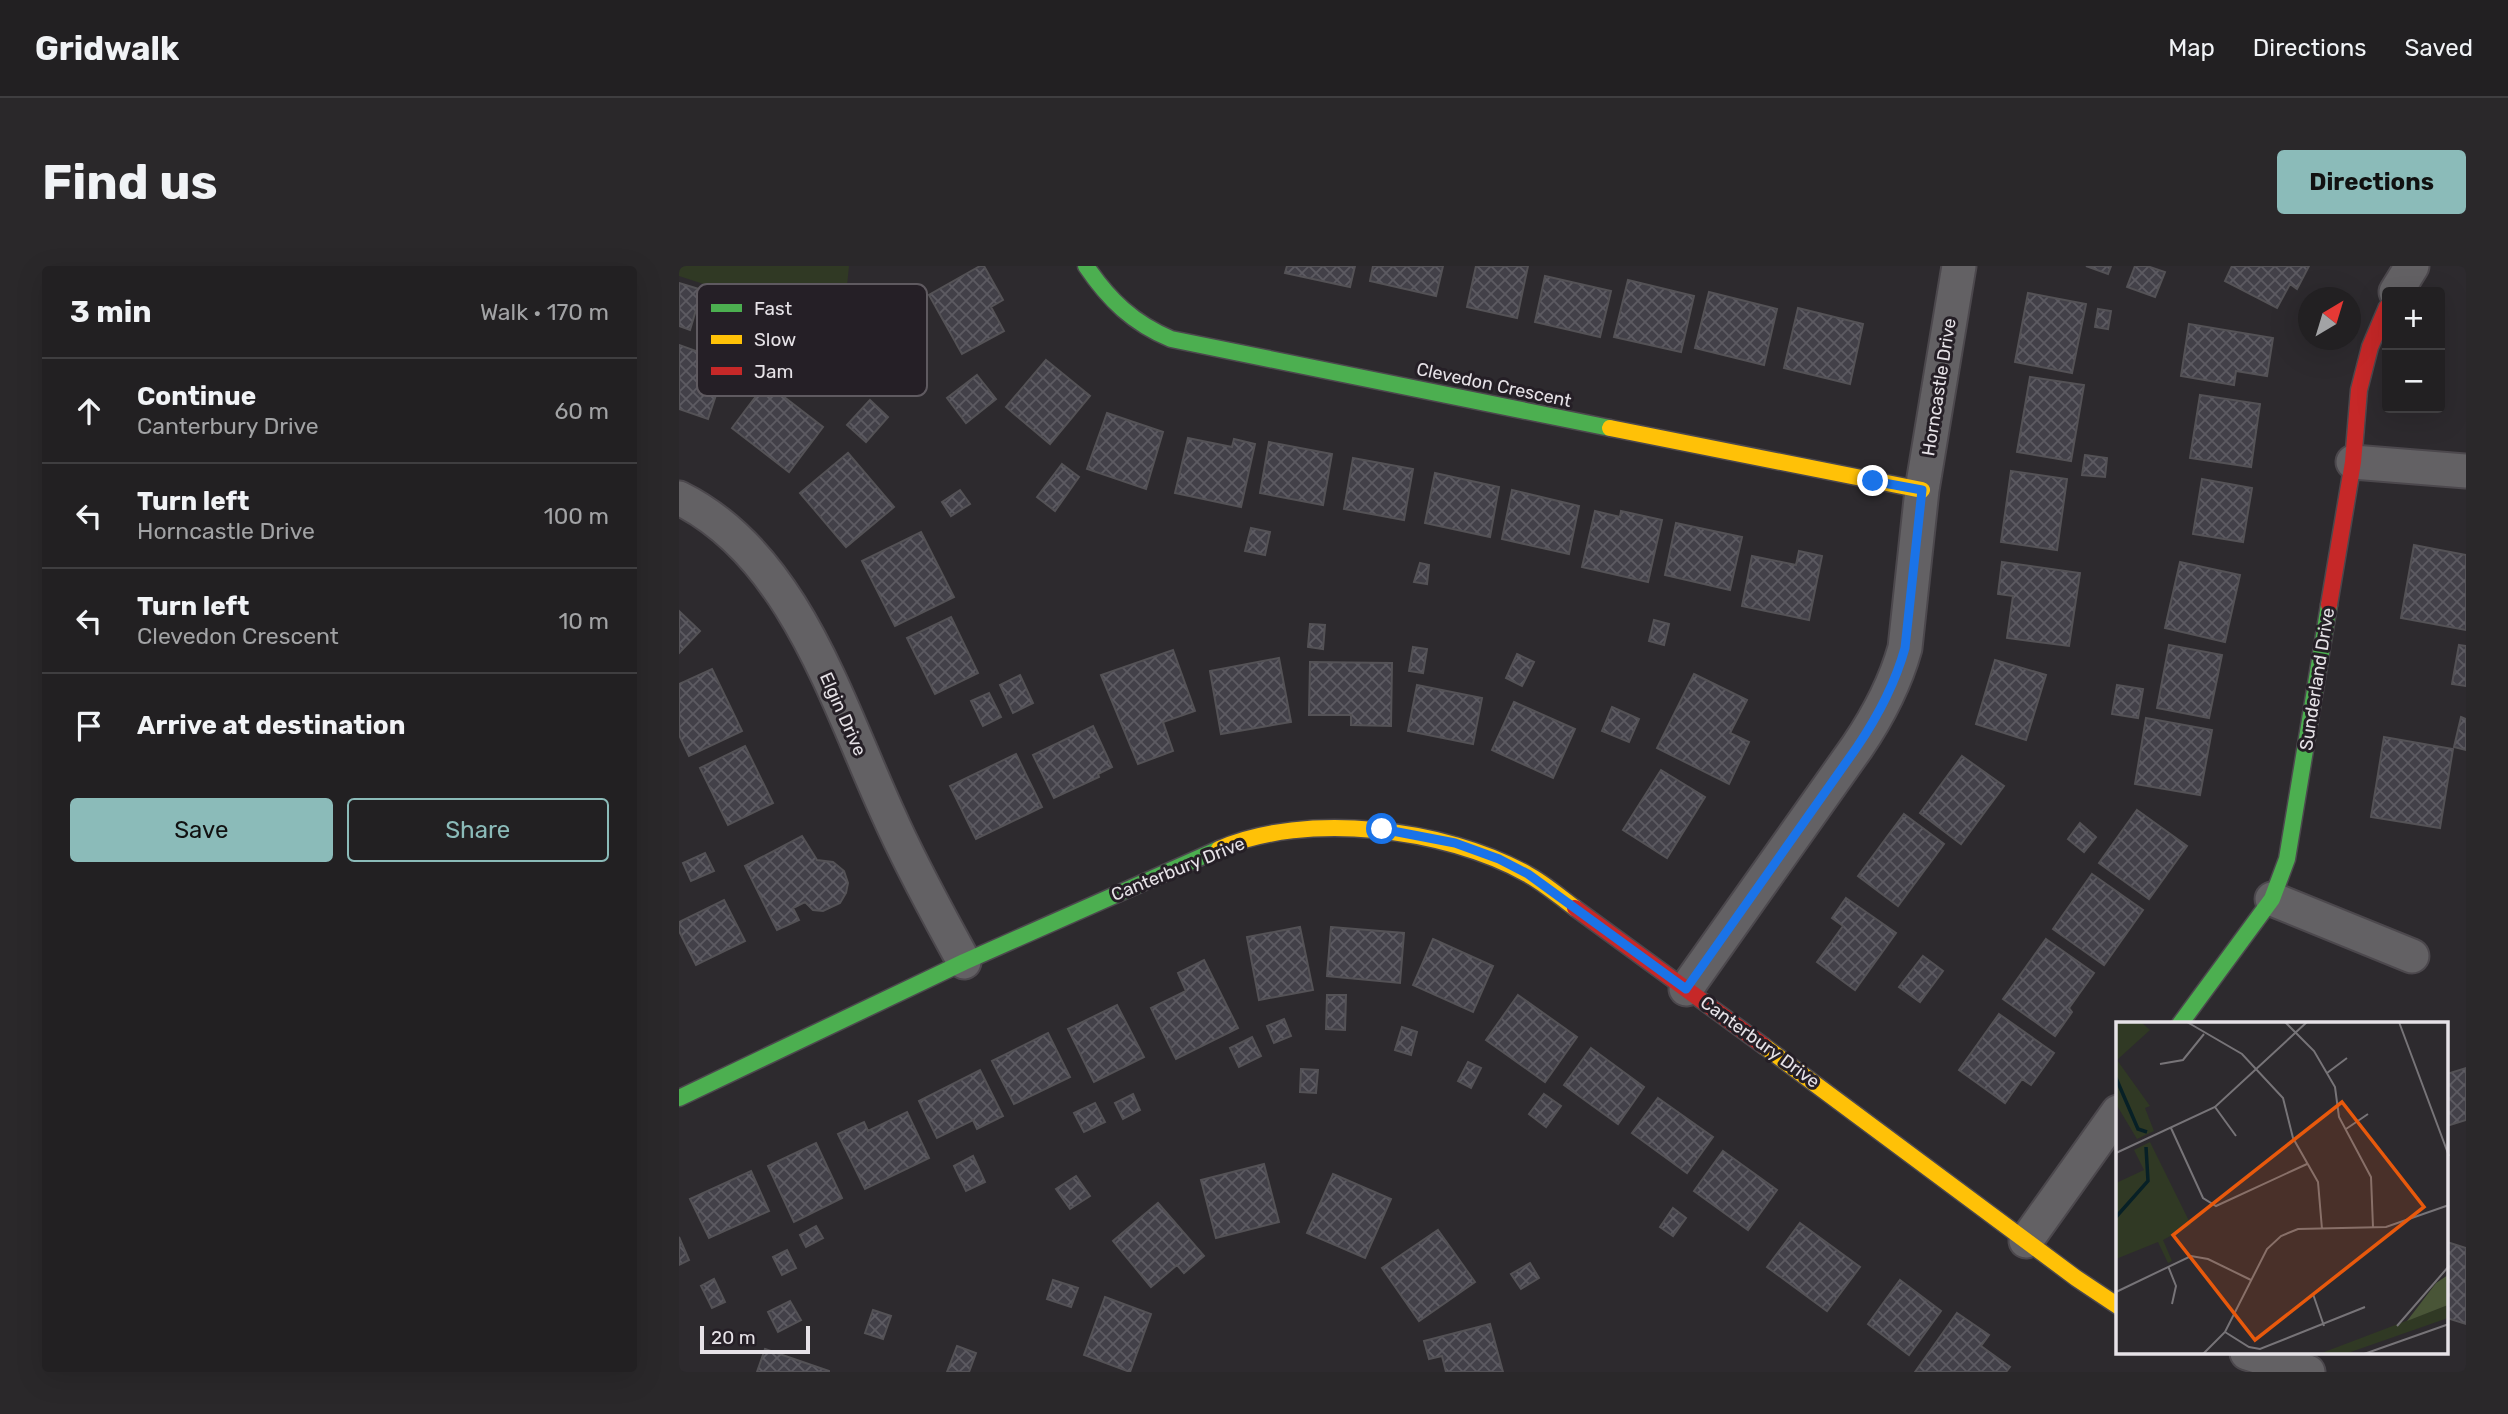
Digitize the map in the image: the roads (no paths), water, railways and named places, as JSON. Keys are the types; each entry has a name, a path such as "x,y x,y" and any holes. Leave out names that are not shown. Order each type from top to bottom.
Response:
{"street":[{"name":"Clevedon Crescent","path":"1086,266 1107,297 1121,311 1151,332 1171,340 1700,448 1922,490"},
{"name":"Horncastle Drive","path":"1686,989 1857,747 1890,690 1905,648 1922,490 1958,266"},
{"path":"2399,287 2412,266"},
{"name":"Sunderland Drive","path":"2181,1022 2272,899 2287,859 2353,462 2359,390 2370,347 2382,319"},
{"path":"2353,462 2466,471"},
{"name":"Elgin Drive","path":"679,498 710,517 739,541 769,575 790,605 811,641 890,818 964,962"},
{"name":"Canterbury Drive","path":"679,1098 964,962 1224,847 1287,832 1333,828 1367,828 1427,836 1499,859 1543,884 2116,1305"},
{"path":"2272,899 2412,956"},
{"path":"2026,1241 2116,1115"},
{"path":"2250,1354 2308,1372"}]}
